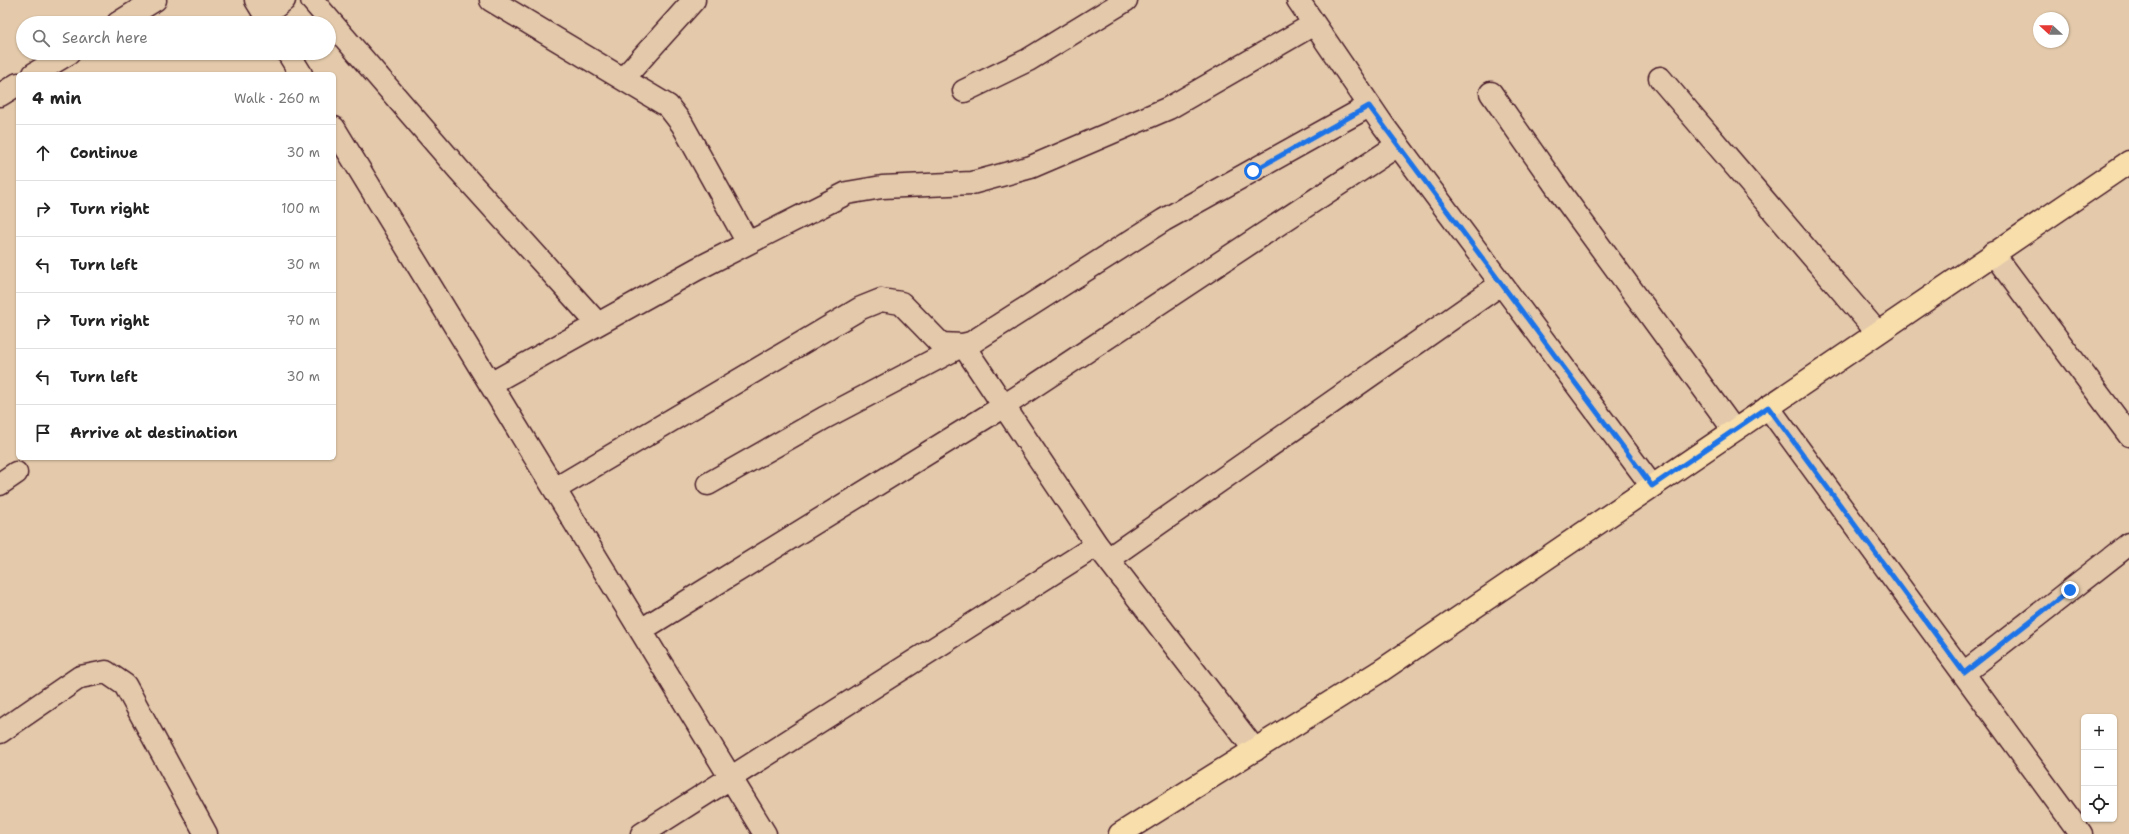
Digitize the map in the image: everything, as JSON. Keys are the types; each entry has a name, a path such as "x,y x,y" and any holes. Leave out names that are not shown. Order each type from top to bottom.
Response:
{"main road":[{"path":"1123,833 1382,670 2129,162"}],"street":[{"path":"129,16 155,0"},
{"path":"264,13 284,0"},
{"path":"312,0 326,16"},
{"path":"491,0 668,106 682,124 748,244"},
{"path":"623,79 694,0"},
{"path":"964,90 1028,60 1126,0"},
{"path":"1298,0 1369,106 1652,486"},
{"path":"490,384 598,324 847,193 882,187 972,183 1031,167 1169,108 1314,24"},
{"path":"336,28 459,170 598,324"},
{"path":"37,72 57,60"},
{"path":"292,60 300,72"},
{"path":"1660,78 1877,332"},
{"path":"0,95 16,85"},
{"path":"1491,93 1563,196 1734,430"},
{"path":"708,484 824,418 963,345 971,343 1164,220 1369,106"},
{"path":"336,131 765,834"},
{"path":"641,630 1004,406 1398,145"},
{"path":"1994,254 2129,435"},
{"path":"642,834 731,778 1103,552 1501,284"},
{"path":"555,489 861,308 881,300 901,303 941,344 963,345"},
{"path":"963,345 1103,552 1254,750"},
{"path":"1768,407 2081,834"},
{"path":"1964,673 2129,544"},
{"path":"0,732 80,677 106,672 125,686 206,834"}],"route":[{"path":"1253,171 1369,106 1652,486 1768,407 1964,673 2070,590"}]}
